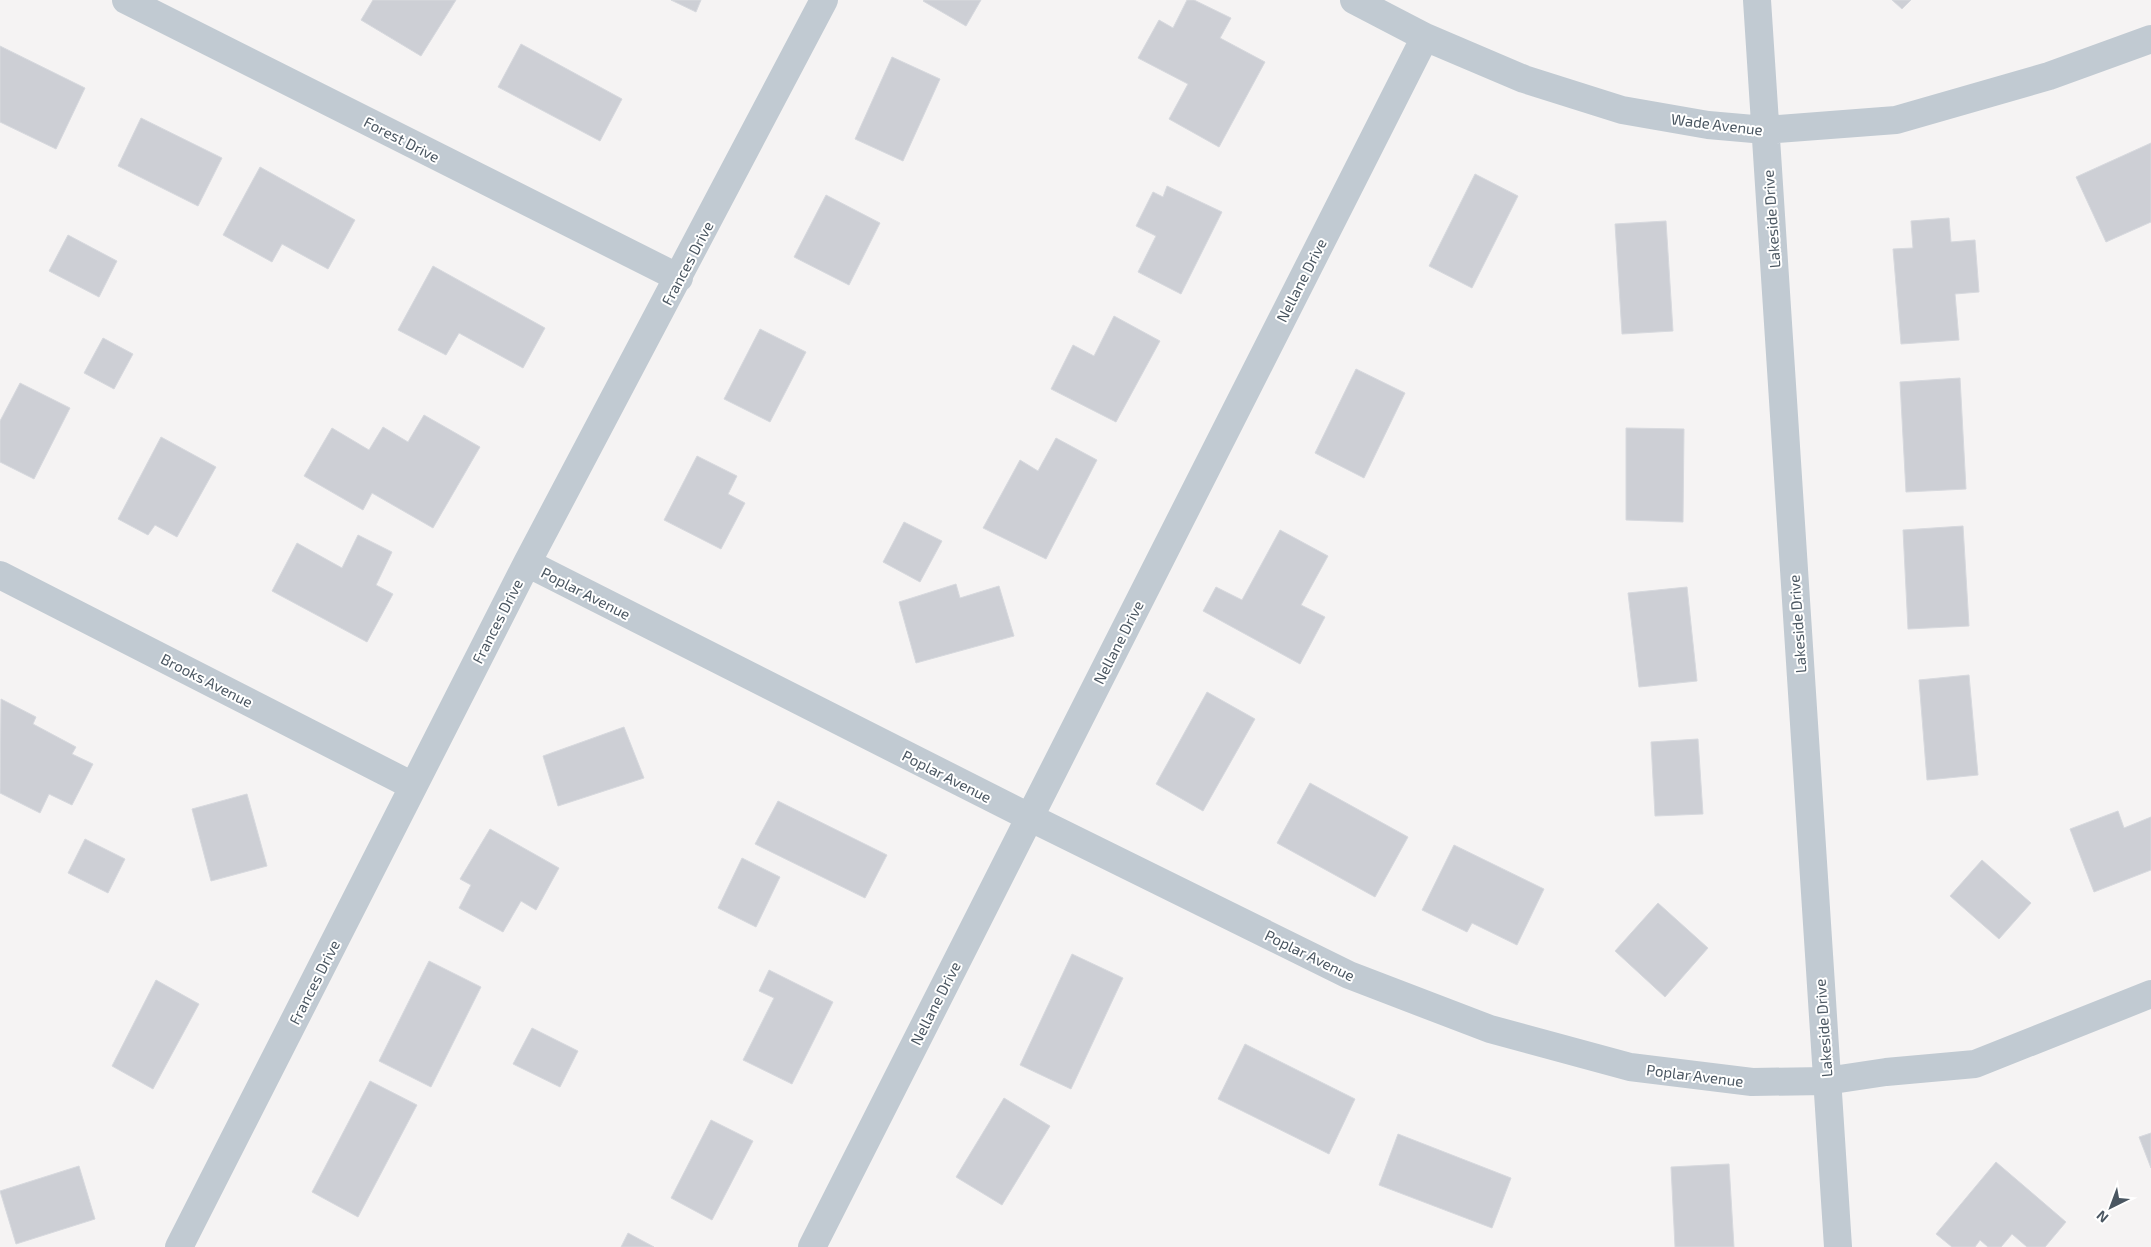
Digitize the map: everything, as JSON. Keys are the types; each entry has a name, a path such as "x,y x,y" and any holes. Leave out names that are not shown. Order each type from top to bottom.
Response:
{"street":[{"name":"Forest Drive","path":"126,0 679,278"},
{"name":"Frances Drive","path":"179,1247 527,563 824,0"},
{"name":"Wade Avenue","path":"1354,0 1425,37 1524,79 1622,110 1708,125 1765,130 1896,120 2049,76 2151,39"},
{"name":"Lakeside Drive","path":"1757,0 1838,1247"},
{"name":"Nellane Drive","path":"812,1247 1425,37"},
{"name":"Poplar Avenue","path":"527,563 1029,817 1349,975 1490,1029 1630,1067 1752,1082 1826,1081 1886,1072 1975,1064 2151,994"},
{"name":"Brooks Avenue","path":"0,575 414,786"}],"building":[{"path":"373,0 456,0 421,56 361,20"},
{"path":"671,0 701,0 696,12"},
{"path":"924,0 981,0 966,26"},
{"path":"1187,0 1194,0 1231,18 1220,38 1265,62 1219,147 1169,119 1188,84 1138,58 1159,20 1173,28"},
{"path":"1892,0 1911,0 1902,9"},
{"path":"521,44 622,99 600,141 498,87"},
{"path":"0,46 85,88 56,149 0,122"},
{"path":"892,57 940,79 903,161 855,139"},
{"path":"141,118 222,158 198,206 118,166"},
{"path":"2151,143 2151,222 2106,242 2076,177"},
{"path":"260,167 355,220 328,269 282,244 272,262 223,235"},
{"path":"1475,174 1518,196 1472,288 1429,266"},
{"path":"1167,186 1222,212 1181,294 1138,272 1156,236 1136,226 1153,192 1163,197"},
{"path":"826,195 880,223 849,285 794,257"},
{"path":"1949,218 1951,242 1975,240 1979,292 1955,294 1959,340 1901,344 1893,249 1913,248 1911,221"},
{"path":"1666,221 1673,331 1622,334 1615,224"},
{"path":"68,235 117,261 99,297 49,271"},
{"path":"433,266 545,328 523,368 459,333 446,355 398,330"},
{"path":"1114,316 1160,341 1116,422 1051,389 1073,345 1094,356"},
{"path":"760,329 806,352 770,422 724,399"},
{"path":"103,338 133,354 114,389 84,373"},
{"path":"1356,369 1405,393 1364,478 1315,453"},
{"path":"1960,378 1966,489 1906,492 1900,382"},
{"path":"20,383 70,408 34,479 0,462 0,421"},
{"path":"424,415 480,447 433,528 372,493 363,510 304,476 332,428 369,450 383,427 408,442"},
{"path":"1626,428 1684,429 1683,522 1626,520"},
{"path":"161,437 216,467 177,537 155,525 148,535 118,519"},
{"path":"1056,438 1097,460 1046,559 983,528 1020,460 1038,471"},
{"path":"697,456 737,476 728,494 745,503 721,549 664,520"},
{"path":"904,522 942,541 920,582 883,562"},
{"path":"1963,526 1969,626 1908,629 1903,530"},
{"path":"1280,530 1328,556 1301,605 1325,617 1300,664 1203,611 1216,587 1242,600"},
{"path":"358,535 392,552 376,585 393,594 367,642 272,591 297,543 342,568"},
{"path":"956,584 960,598 999,586 1014,636 916,663 899,602"},
{"path":"1687,587 1697,681 1639,687 1628,593"},
{"path":"1969,675 1978,775 1927,780 1919,680"},
{"path":"1207,692 1255,719 1203,811 1156,784"},
{"path":"1,699 36,717 33,724 76,747 72,754 93,764 72,805 49,794 40,813 0,793"},
{"path":"624,727 644,778 558,806 543,756"},
{"path":"1698,739 1703,814 1655,816 1651,742"},
{"path":"1310,783 1408,837 1375,897 1277,843"},
{"path":"247,794 267,866 211,881 192,809"},
{"path":"778,801 887,855 865,898 755,844"},
{"path":"2118,811 2124,828 2151,817 2151,870 2094,892 2070,829"},
{"path":"490,829 559,868 536,910 521,901 503,932 459,908 471,885 460,879"},
{"path":"85,839 125,859 108,893 68,873"},
{"path":"1454,845 1544,889 1517,945 1472,923 1467,932 1422,910"},
{"path":"742,858 780,877 756,927 718,908"},
{"path":"1982,860 2031,903 1999,939 1950,896"},
{"path":"1658,903 1708,948 1665,997 1615,951"},
{"path":"1072,954 1123,978 1071,1089 1020,1065"},
{"path":"429,961 481,987 431,1087 379,1061"},
{"path":"769,970 833,1002 792,1084 743,1060 774,998 759,991"},
{"path":"156,980 199,1004 153,1089 112,1066"},
{"path":"532,1028 578,1051 560,1087 513,1064"},
{"path":"1245,1044 1355,1099 1329,1154 1218,1099"},
{"path":"370,1081 417,1105 358,1217 312,1192"},
{"path":"1004,1098 1050,1126 1002,1205 956,1177"},
{"path":"711,1120 753,1141 712,1220 671,1198"},
{"path":"2151,1133 2151,1168 2139,1137"},
{"path":"1398,1134 1511,1178 1492,1228 1379,1185"},
{"path":"1996,1162 2066,1222 2045,1247 2027,1247 2012,1234 2001,1247 1988,1247 1980,1240 1975,1247 1952,1247 1936,1234"},
{"path":"1729,1164 1734,1247 1675,1247 1671,1167"},
{"path":"79,1166 95,1219 16,1244 0,1191"},
{"path":"628,1233 654,1247 621,1247"}]}
